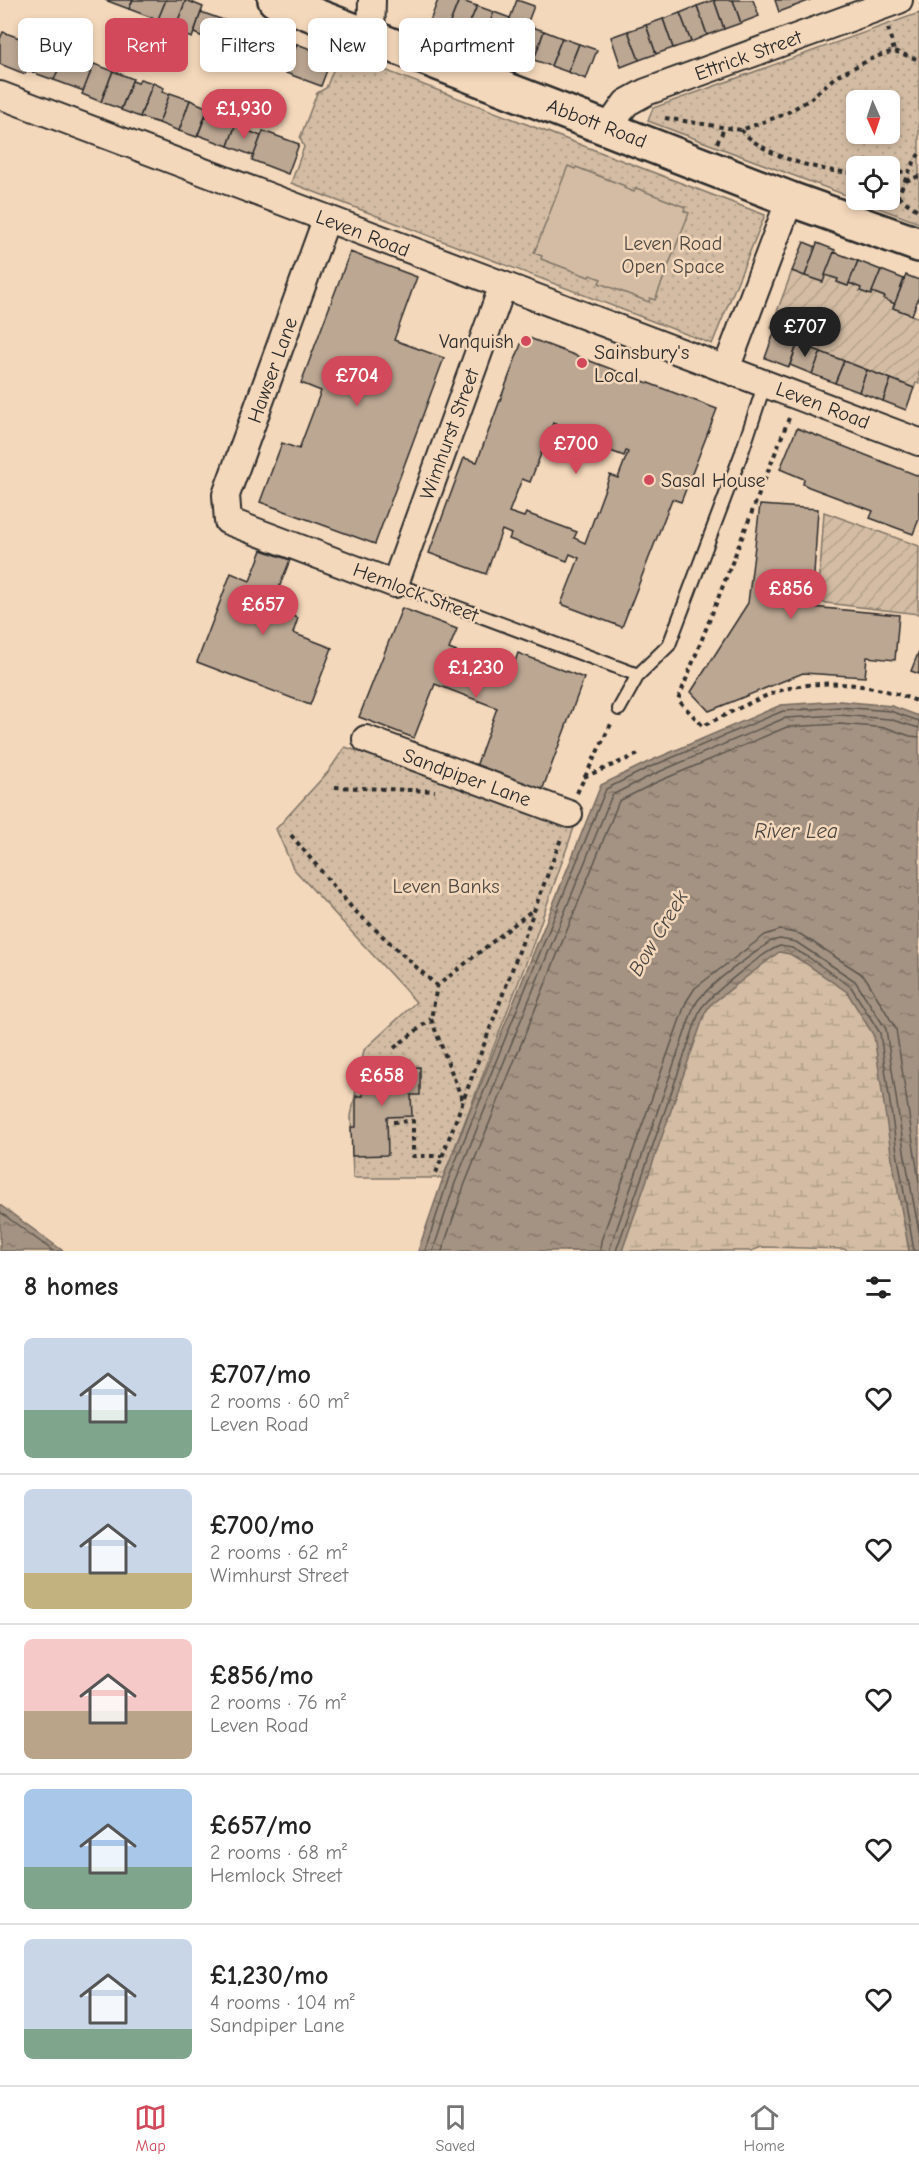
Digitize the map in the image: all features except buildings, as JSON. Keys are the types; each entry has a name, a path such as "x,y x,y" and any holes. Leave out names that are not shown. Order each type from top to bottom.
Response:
{"main road":[{"name":"Abbott Road","path":"275,0 320,18"},
{"name":"Abbott Road","path":"387,43 617,116 790,199 919,245"}],"street":[{"path":"372,0 372,18"},
{"name":"Ettrick Street","path":"617,116 646,92 898,0"},
{"name":"Leven Road","path":"0,95 919,442"},
{"path":"726,369 790,199"},
{"name":"Hawser Lane","path":"228,521 226,495 326,220"},
{"name":"Wimhurst Street","path":"395,584 502,285"},
{"name":"Hemlock Street","path":"228,521 395,584"},
{"name":"Sandpiper Lane","path":"366,739 567,821"}],"lane":[{"path":"619,709 638,675 669,645 738,462 765,383"},
{"name":"Hemlock Street","path":"395,584 638,675"}],"path":[{"path":"617,116 666,119 741,130 785,114 809,100 835,77 875,57 894,51 919,60"},
{"path":"741,130 751,142 776,154 846,172"},
{"path":"900,193 908,171 919,154"},
{"path":"900,172 908,171"},
{"path":"906,181 919,176"},
{"path":"900,198 919,211"},
{"path":"879,230 891,210"},
{"path":"797,396 678,700 703,726 777,692 806,684 840,684 879,688 919,702"},
{"path":"619,709 583,778 639,754"},
{"path":"335,787 444,792"},
{"path":"436,1173 567,821"},
{"path":"291,835 352,908 437,986"},
{"path":"462,1100 431,1019 437,986 536,908"},
{"path":"394,1048 431,1019"},
{"path":"393,1122 413,1121 413,1156 442,1156"}],"green space":[{"path":"919,13 919,223 884,210 900,210 900,156 846,156 846,195 648,121 653,108"},
{"name":"Leven Road Open Space","path":"387,71 765,215 712,344 291,183 304,147 300,138 317,93 326,88 332,72"},
{"path":"568,166 625,186 624,188 634,192 636,188 685,207 684,211 689,213 655,300 650,298 649,302 599,283 601,279 590,275 589,277 541,259 542,256 534,253"},
{"path":"792,271 822,282 825,275 838,279 837,282 847,286 849,283 885,297 884,299 895,304 894,308 919,318 919,383 916,383 914,388 798,343 799,339 771,328"},
{"path":"824,512 919,546 918,614 818,602"},
{"name":"Leven Banks","path":"345,747 576,822 531,950 443,1178 353,1178 351,1116 364,1050 416,1002 293,868 276,829 328,772"},
{"path":"700,922 890,953 919,1251 848,1251 844,1249 762,1247 751,1251 566,1251"}],"water":[{"name":"River Lea","path":"840,701 892,706 919,716 919,1251 909,1251 891,1153 874,1036 847,992 790,954 779,952 710,1005 705,1013 622,1251 418,1251 443,1178 601,785 648,762 781,705"},
{"path":"0,1205 63,1251 0,1251"}],"place":[{"name":"Vanquish","path":"526,341"},
{"name":"Sainsbury's Local","path":"582,363"},
{"name":"Sasal House","path":"649,480"}],"water label":[{"name":"Bow Creek","path":"658,933"}]}
